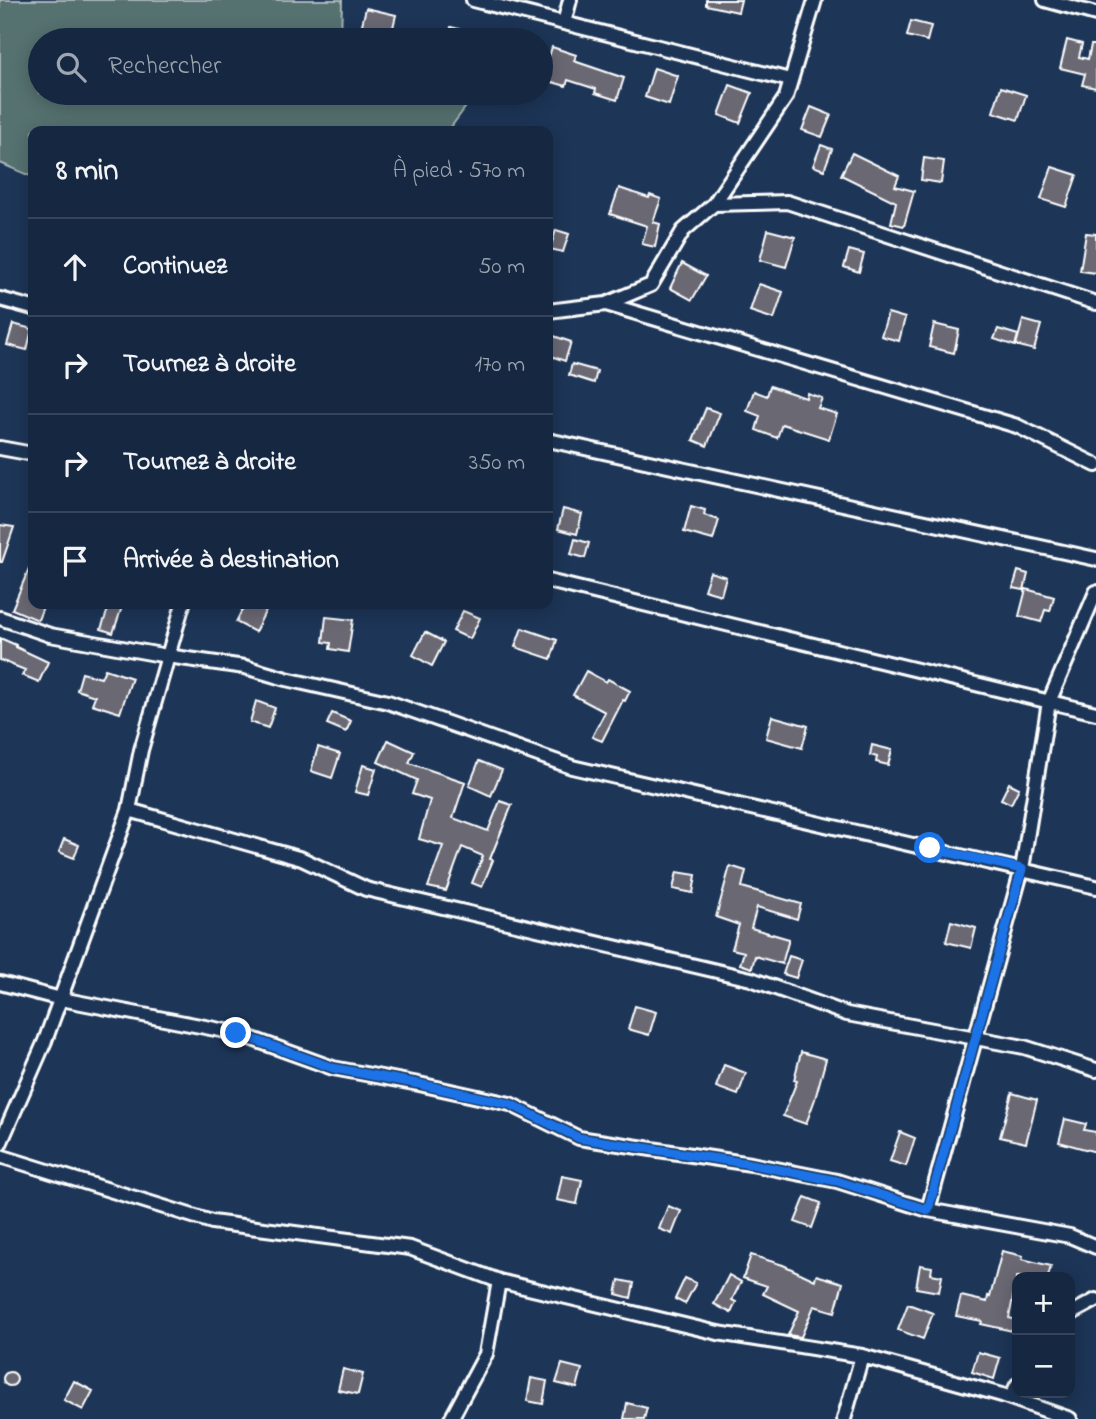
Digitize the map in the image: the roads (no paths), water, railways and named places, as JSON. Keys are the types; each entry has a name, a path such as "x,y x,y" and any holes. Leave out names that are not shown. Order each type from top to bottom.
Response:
{"street":[{"path":"473,0 790,80"},
{"path":"564,23 570,0"},
{"path":"553,310 607,304 651,285 683,230 714,204 786,97 815,0"},
{"path":"1045,0 1096,14"},
{"path":"714,204 787,202 1096,303"},
{"path":"0,299 28,307"},
{"path":"607,304 1017,426 1096,465"},
{"path":"553,441 1096,559"},
{"path":"0,448 28,453"},
{"path":"553,582 1096,713"},
{"path":"928,1210 1022,869 1049,702 1096,592"},
{"path":"0,1144 45,1041 129,810 141,750 181,609"},
{"path":"0,618 50,635 245,667 388,702 572,767 1096,887"},
{"path":"129,810 302,859 366,890 751,979 846,1014 1024,1047 1096,1070"},
{"path":"0,983 61,999 236,1033 333,1068 510,1104 579,1138 751,1164 837,1181 928,1210 1070,1236 1096,1245"},
{"path":"0,1156 212,1222 410,1248 499,1281 718,1332 862,1356 1011,1398 1070,1419"},
{"path":"451,1419 486,1354 499,1281"},
{"path":"1075,1311 1096,1300"},
{"path":"844,1419 862,1356"}]}
